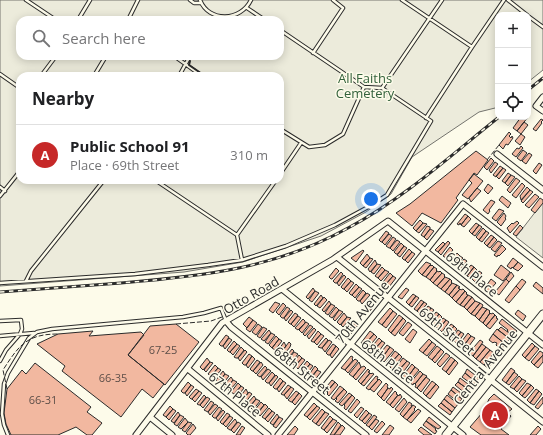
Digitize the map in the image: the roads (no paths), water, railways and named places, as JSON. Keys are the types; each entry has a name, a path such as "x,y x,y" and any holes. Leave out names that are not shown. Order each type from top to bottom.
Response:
{"main road":[{"name":"Central Avenue","path":"446,435 543,314"}],"street":[{"path":"543,97 536,106 543,111"},
{"path":"497,154 543,190"},
{"name":"70th Avenue","path":"278,435 463,204 543,267"},
{"name":"69th Place","path":"388,221 543,345"},
{"name":"Otto Road","path":"136,435 188,369 219,326 337,257 388,221"},
{"name":"69th Street","path":"337,257 543,422"},
{"name":"68th Place","path":"282,289 463,435"},
{"name":"68th Street","path":"226,321 231,327 366,435"},
{"name":"67th Place","path":"188,369 268,435"},
{"path":"150,417 172,435"}],"lane":[{"path":"26,0 50,16"},
{"path":"80,16 90,0"},
{"path":"130,16 138,0"},
{"path":"190,0 194,3 200,1 206,10 215,16 232,16 240,13 246,8 251,0"},
{"path":"313,53 343,8 333,0"},
{"path":"402,0 472,47"},
{"path":"382,88 442,0"},
{"path":"426,118 504,0"},
{"path":"508,0 524,12"},
{"path":"246,8 259,16"},
{"path":"531,17 543,27"},
{"path":"0,283 135,274 208,266 242,260 310,237 349,218 387,195 431,121 382,88 364,87 284,33"},
{"path":"44,72 53,60"},
{"path":"96,72 104,60"},
{"path":"180,60 196,72"},
{"path":"181,72 188,60"},
{"path":"0,74 16,85"},
{"path":"284,132 301,143 309,146 325,145 343,134 364,87"},
{"path":"284,168 301,143"},
{"path":"0,196 16,176"},
{"path":"26,281 31,271 101,184"},
{"path":"162,184 237,235 242,260"},
{"path":"237,235 273,184"},
{"path":"0,187 5,191"},
{"path":"0,336 34,333 52,329 190,316 221,308 226,321"},
{"path":"0,321 21,320 22,329 20,334 6,350 0,362"},
{"path":"8,435 2,414 4,384 8,373 34,333"}],"railway":[{"path":"531,88 543,78"},
{"path":"0,292 181,277 238,268 265,262 293,253 348,228 388,204 426,176 495,120"}],"place":[{"name":"Public School 91","path":"495,415"}],"park label":[{"name":"All Faiths Cemetery","path":"365,86"}]}
